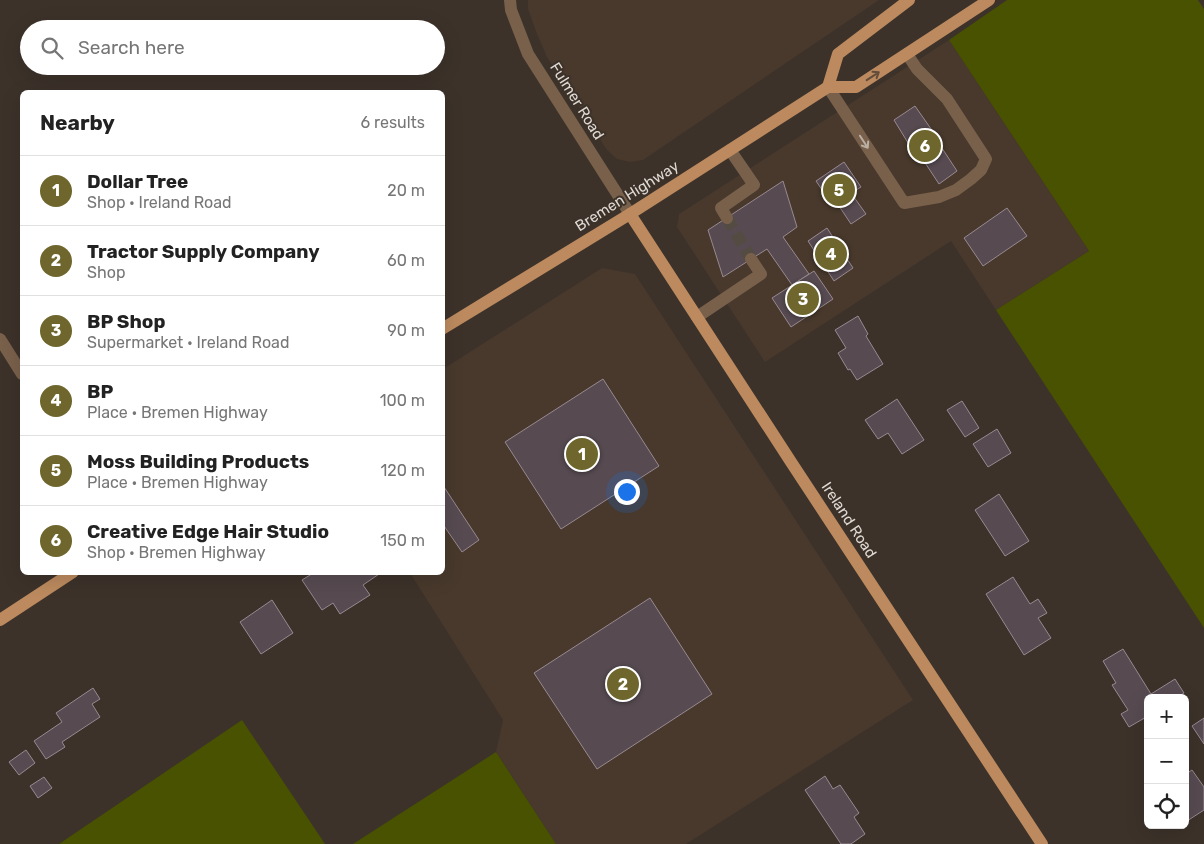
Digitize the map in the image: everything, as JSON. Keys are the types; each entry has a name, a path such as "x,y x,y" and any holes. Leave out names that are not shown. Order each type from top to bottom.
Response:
{"main road":[{"path":"909,0 838,54 828,87 856,87 989,0"},
{"name":"Bremen Highway","path":"445,327 630,214 828,87"},
{"name":"Ireland Road","path":"630,214 1042,844"},
{"path":"0,620 68,575"}],"street":[{"name":"Fulmer Road","path":"510,0 511,10 528,54 630,214"},
{"path":"968,14 972,0"},
{"path":"828,87 904,203 939,197 956,190 981,170 986,159 947,99 918,69 907,54"},
{"path":"727,218 721,208 754,186 730,150"},
{"path":"697,317 761,274 751,259"},
{"path":"0,339 20,371"}],"shaded area":[{"path":"528,0 879,0 643,160 630,162 617,159 607,150 547,57 528,9"},
{"path":"949,40 1089,251 996,310 951,241 765,362 677,227 679,214"},
{"path":"602,268 635,274 913,700 686,844 556,844 496,752 503,720 411,575 445,575 445,368"}],"green space":[{"path":"1007,0 1198,0 1204,9 1204,628 996,310 1089,251 949,40"},
{"path":"242,720 325,844 59,844"},
{"path":"496,752 556,844 353,844"}],"building":[{"path":"915,106 936,136 929,141 930,143 936,139 957,171 939,184 916,149 913,151 894,120"},
{"path":"844,162 861,187 851,193 866,214 851,224 837,203 833,206 816,181"},
{"path":"783,181 797,227 783,237 809,274 792,285 767,249 723,277 708,230"},
{"path":"1007,208 1027,236 983,266 964,238"},
{"path":"827,228 853,268 834,281 808,241"},
{"path":"814,271 833,299 791,327 772,298"},
{"path":"858,316 868,334 866,336 883,364 857,380 850,369 848,370 838,353 846,348 835,330"},
{"path":"603,379 659,466 561,529 505,442"},
{"path":"897,399 924,440 902,454 888,433 878,439 865,420"},
{"path":"962,401 979,428 965,437 947,410"},
{"path":"997,429 1011,453 988,467 973,444"},
{"path":"445,489 479,540 462,552 445,527"},
{"path":"999,494 1029,541 1005,556 975,510"},
{"path":"310,575 378,575 363,585 370,595 340,614 333,603 322,610 302,580"},
{"path":"1013,577 1030,604 1038,599 1047,613 1038,618 1051,638 1024,655 986,594"},
{"path":"650,598 712,694 597,769 534,673"},
{"path":"272,600 293,633 261,654 240,622"},
{"path":"1123,649 1151,694 1144,694 1144,718 1129,727 1121,714 1128,710 1112,685 1116,683 1103,661"},
{"path":"1175,679 1184,693 1182,694 1151,694"},
{"path":"93,688 100,699 92,704 100,717 62,742 65,747 46,759 34,741 62,722 56,713"},
{"path":"1204,718 1204,744 1192,726"},
{"path":"26,750 35,763 19,775 9,762"},
{"path":"1192,770 1204,787 1204,810 1189,820 1189,772"},
{"path":"825,776 833,789 840,785 859,813 854,817 865,834 851,844 841,844 805,790"},
{"path":"44,777 52,788 38,798 30,786"}],"tunnel":[{"path":"727,218 751,259"}],"place":[{"name":"Creative Edge Hair Studio","path":"925,146"},
{"name":"Moss Building Products","path":"839,190"},
{"name":"BP","path":"831,254"},
{"name":"BP Shop","path":"803,299"},
{"name":"Dollar Tree","path":"582,454"},
{"name":"Tractor Supply Company","path":"623,684"}]}
